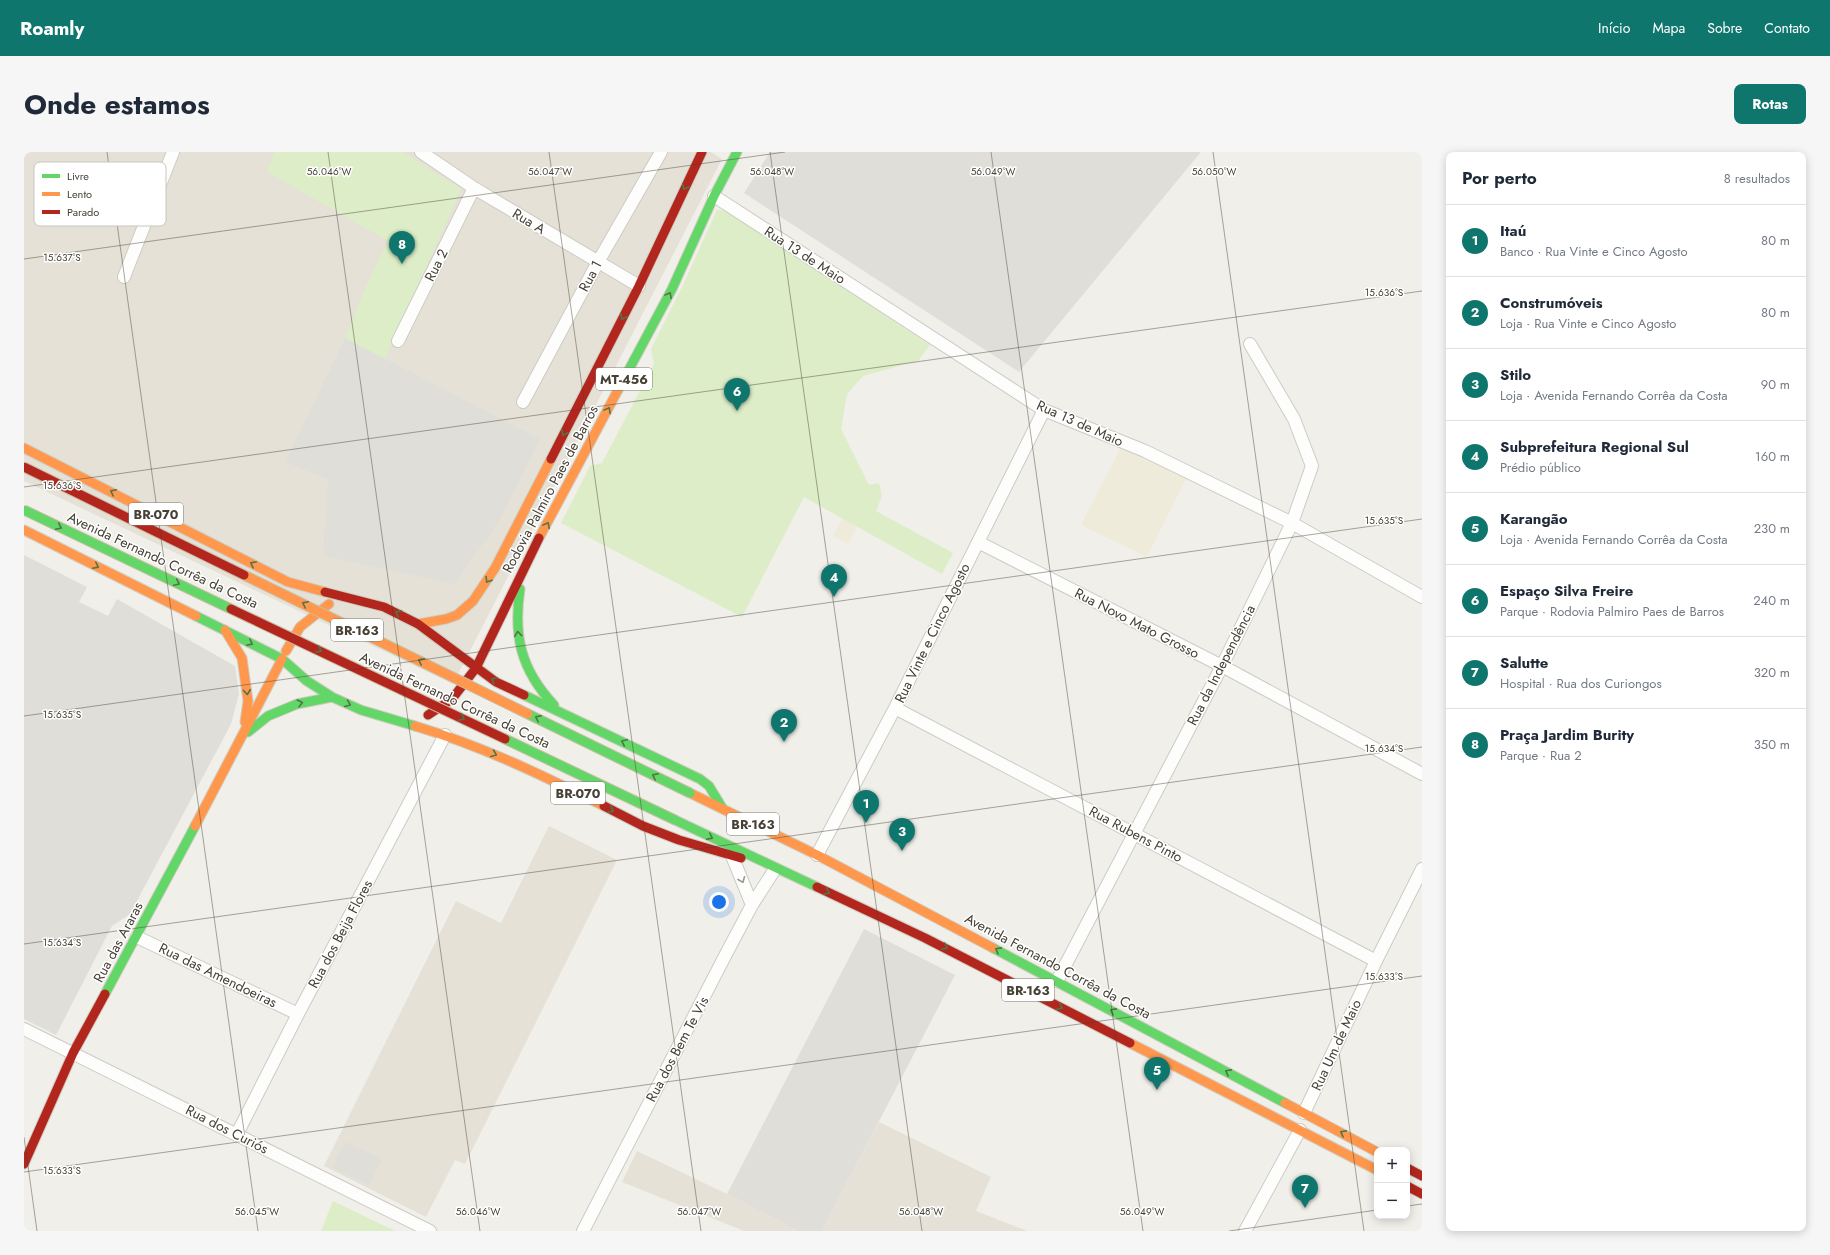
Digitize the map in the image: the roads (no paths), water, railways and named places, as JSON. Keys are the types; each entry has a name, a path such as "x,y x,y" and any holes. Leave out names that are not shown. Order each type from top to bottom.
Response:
{"main road":[{"name":"Rodovia Palmiro Paes de Barros","path":"476,668 528,559 672,289 714,196 737,152"},
{"name":"Rodovia Palmiro Paes de Barros","path":"418,624 436,622 456,616 472,603 483,588 516,529 639,286 699,153"},
{"name":"BR-070","path":"24,448 288,582 384,607 418,624 496,682 700,779 709,786 723,809"},
{"name":"Avenida Fernando Corrêa da Costa","path":"24,467 817,855 1374,1150"},
{"name":"Avenida Fernando Corrêa da Costa","path":"24,510 770,867"},
{"name":"Avenida Fernando Corrêa da Costa","path":"24,530 282,659 307,681 332,697 361,710 445,735 519,764 643,826 680,840 795,876 925,938 1374,1168"},
{"name":"MT-456","path":"528,559 520,587 517,607 519,644 523,659 540,690 564,714"},
{"name":"Rua das Araras","path":"24,1164 73,1053 137,936 300,627 322,608 347,597"},
{"path":"225,630 242,658 246,677 248,701 243,736"},
{"name":"BR-070","path":"391,719 414,720 435,711 456,695 476,668"},
{"path":"243,736 268,716 297,704 332,697"},
{"path":"1410,1170 1422,1176"},
{"path":"1410,1188 1422,1194"}],"street":[{"path":"166,170 173,152"},
{"name":"Rua A","path":"421,152 474,188 639,286"},
{"name":"Rua 1","path":"523,402 598,262 661,152"},
{"name":"Rua 2","path":"398,341 474,188"},
{"name":"Rua 13 de Maio","path":"714,196 1044,410 1145,451 1292,524 1422,597"},
{"path":"124,277 144,226"},
{"name":"Rua da Independência","path":"1057,981 1222,666 1292,524 1312,466 1294,419 1250,344"},
{"name":"Rua Vinte e Cinco Agosto","path":"817,855 895,708 1044,410"},
{"name":"Rua Novo Mato Grosso","path":"978,542 1222,666 1422,774"},
{"name":"Rua Rubens Pinto","path":"895,708 1376,961"},
{"name":"Rua dos Beija Flores","path":"237,1134 298,1014 445,735"},
{"path":"732,856 752,905"},
{"name":"Rua dos Bem Te Vis","path":"583,1231 752,905 770,867"},
{"name":"Rua Um de Maio","path":"1304,1113 1376,961 1422,869"},
{"name":"Rua das Amendoeiras","path":"137,936 298,1014"},
{"name":"Rua dos Curiós","path":"24,1029 430,1231"},
{"path":"1245,1231 1300,1130"}],"place":[{"name":"Praça Jardim Burity","path":"402,264"},
{"name":"Espaço Silva Freire","path":"737,411"},
{"name":"Subprefeitura Regional Sul","path":"834,597"},
{"name":"Construmóveis","path":"784,742"},
{"name":"Itaú","path":"866,823"},
{"name":"Stilo","path":"902,851"},
{"name":"Karangão","path":"1157,1090"},
{"name":"Salutte","path":"1305,1208"}]}
